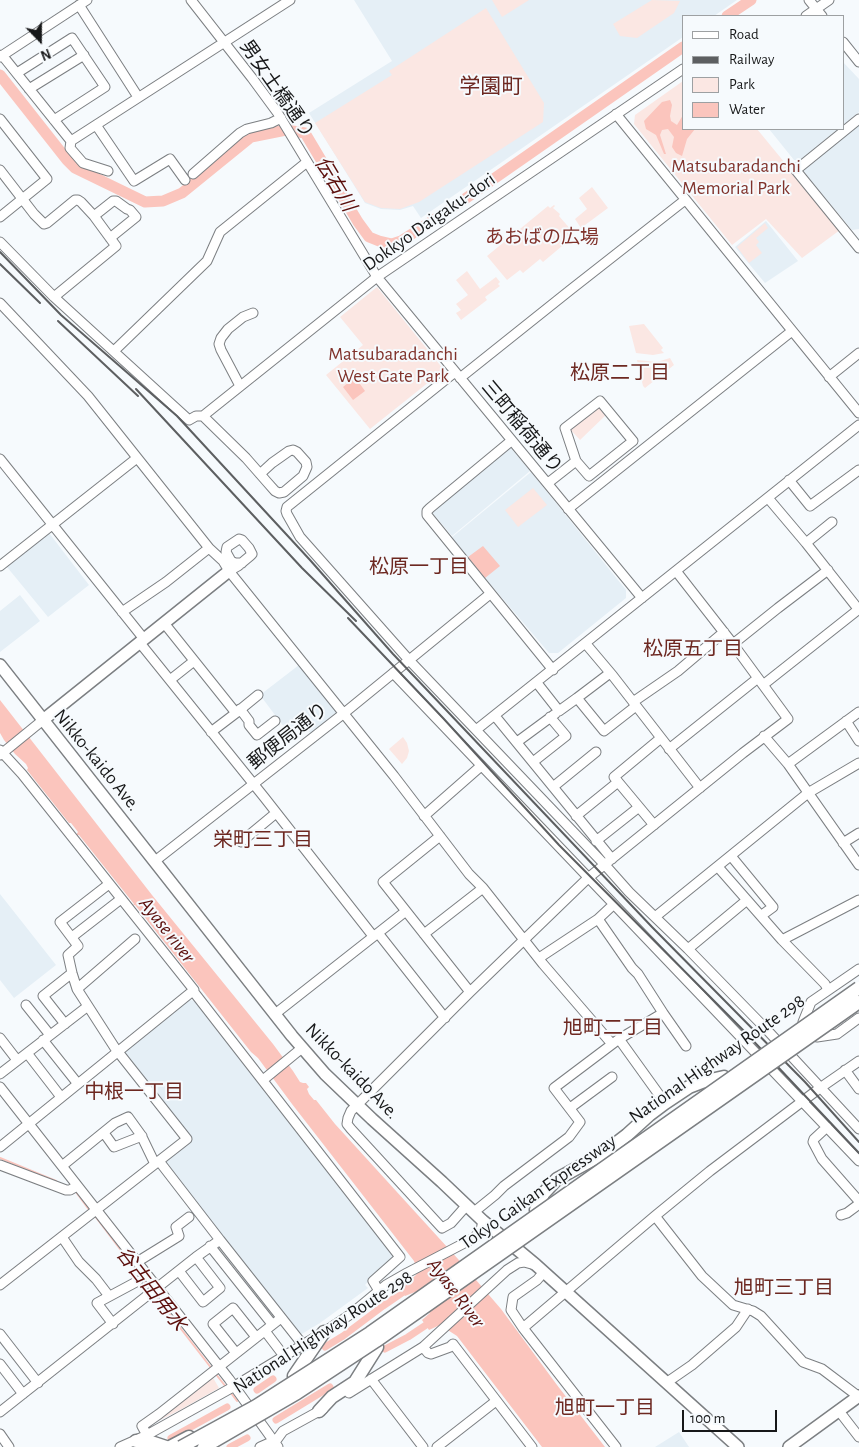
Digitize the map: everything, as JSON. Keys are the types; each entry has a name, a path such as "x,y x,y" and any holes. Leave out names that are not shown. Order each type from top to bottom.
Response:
{"highway":[{"name":"National Highway Route 298","path":"168,1447 247,1405 355,1337 859,982"},
{"name":"Tokyo Gaikan Expressway","path":"181,1447 256,1406 370,1333 859,988"},
{"name":"National Highway Route 298","path":"213,1447 259,1422 334,1376 771,1070 859,1005"},
{"name":"Tokyo Gaikan Expressway","path":"204,1447 297,1393 376,1341 826,1025 859,1005"},
{"path":"536,1210 543,1194 557,1179 601,1154 627,1135 649,1115 689,1087 724,1077"},
{"path":"294,1376 324,1332"},
{"path":"319,1411 332,1397 355,1382 377,1346"},
{"path":"141,1438 168,1447"}],"main road":[{"path":"43,720 164,623 230,566"},
{"name":"Nikko-kaido Ave.","path":"0,665 302,1048 325,1074 483,1222 540,1269 738,1447"},
{"path":"789,1447 859,1396"}],"street":[{"name":"男女土橋通り","path":"191,0 282,120 377,277"},
{"path":"71,141 290,0"},
{"path":"809,0 819,13 829,0"},
{"path":"108,171 83,164 70,148 71,141 17,73 1,56 83,2 138,98"},
{"path":"17,73 72,38 105,87 54,120"},
{"path":"844,43 859,62"},
{"path":"29,89 84,55"},
{"name":"Dokkyo Daigaku-dori","path":"203,416 377,277 682,69"},
{"path":"616,114 859,413"},
{"path":"844,130 859,118"},
{"path":"0,119 47,179 0,217"},
{"path":"193,174 240,133 282,120"},
{"path":"96,125 134,181 170,159 185,180"},
{"path":"844,130 795,169 859,248"},
{"path":"114,351 207,261 220,232 307,162"},
{"path":"0,170 44,224 75,200 81,202 94,216 116,246 54,297"},
{"path":"609,862 476,730 410,660 300,537 286,511 292,503 685,200"},
{"path":"94,216 113,201 116,201 130,210 136,217 110,238"},
{"path":"0,242 54,297 189,420 196,416 203,416 246,458 260,474 275,491 279,493 284,492 298,480 306,472 306,462 293,450 284,453 260,474"},
{"name":"三町稲荷通り","path":"377,277 642,598"},
{"path":"1,306 72,378 209,548 230,566 343,714 524,941 615,1042 665,1103"},
{"path":"240,386 219,344 228,329 243,317 253,313"},
{"path":"568,509 792,331"},
{"path":"829,377 859,353"},
{"path":"600,401 633,441 589,476 576,461 565,428 600,401"},
{"path":"476,730 859,425"},
{"path":"511,441 427,511 428,517 553,670"},
{"path":"0,566 138,458"},
{"path":"246,458 255,462 272,463"},
{"path":"0,459 122,612 170,680 276,813 445,1018"},
{"path":"548,484 576,461"},
{"path":"789,480 810,506 859,470"},
{"path":"669,749 859,609 768,498"},
{"path":"806,543 832,522"},
{"path":"236,540 242,540 252,554 242,563 230,566 226,550 236,540"},
{"path":"122,612 166,582 209,548"},
{"path":"733,644 828,570"},
{"path":"663,1013 615,1042 554,1088 580,1122 569,1136 504,1186 495,1196 470,1209 442,1228 347,1124 351,1111 588,878 788,718 676,571"},
{"name":"郵便局通り","path":"155,861 343,714 490,594"},
{"path":"164,623 194,661 250,722 249,725 257,735 275,721"},
{"path":"577,698 604,731 634,704 678,671 724,632"},
{"path":"586,644 700,788"},
{"path":"170,680 194,661"},
{"path":"393,673 859,1161"},
{"path":"517,742 610,674"},
{"path":"537,683 559,711"},
{"path":"212,732 258,695"},
{"path":"788,764 859,712"},
{"path":"495,716 596,840 629,892 688,949 859,1129"},
{"path":"533,762 566,736 550,717"},
{"path":"43,720 2,752 22,774 172,962 400,1257 373,1281 379,1291"},
{"path":"846,721 859,741"},
{"path":"764,736 788,764 859,865"},
{"path":"654,825 614,777 661,738"},
{"path":"553,787 596,752"},
{"path":"655,917 808,793 859,763"},
{"path":"424,816 481,766"},
{"path":"576,816 618,782"},
{"path":"596,840 639,807"},
{"path":"241,842 276,813"},
{"path":"843,843 859,833"},
{"path":"440,836 382,882 470,992"},
{"path":"731,856 774,907 762,915"},
{"path":"718,867 782,940 825,984 828,990"},
{"path":"0,1285 187,1139 118,1051 77,989 72,973 68,955 78,946 60,922 109,884"},
{"path":"424,934 483,888"},
{"path":"72,937 121,899"},
{"path":"688,949 747,900"},
{"path":"782,940 859,900"},
{"path":"539,958 598,919 613,905"},
{"path":"275,1014 406,911"},
{"path":"598,919 638,974 686,1046"},
{"path":"77,989 135,939"},
{"path":"803,1022 811,1002 859,969"},
{"path":"65,1024 43,996 72,973"},
{"path":"0,1147 193,991"},
{"path":"26,1006 78,1084"},
{"path":"0,1074 88,1006"},
{"path":"817,1037 837,1034 859,1018"},
{"path":"0,1038 17,1060"},
{"path":"263,1080 302,1048"},
{"path":"27,1053 61,1097"},
{"path":"523,1328 710,1171 859,1061"},
{"path":"845,1070 859,1089"},
{"path":"570,1108 612,1077"},
{"path":"0,1087 219,1367 276,1445"},
{"path":"62,1166 115,1123 128,1117 157,1162 303,1345"},
{"path":"827,1127 814,1139 814,1142 822,1160 859,1203 847,1213 841,1215"},
{"path":"104,1133 114,1148 142,1136"},
{"path":"0,1164 66,1190 77,1186"},
{"path":"655,1216 702,1276 733,1305 754,1311 769,1323 803,1362 822,1369 859,1396"},
{"path":"137,1262 178,1236 176,1227 189,1217"},
{"path":"120,1447 141,1438 233,1387 324,1332 352,1314 379,1291 407,1273 464,1244 477,1235 481,1230 483,1222"},
{"path":"62,1237 79,1262 109,1296"},
{"path":"0,1412 220,1240"},
{"path":"210,1246 272,1324"},
{"path":"179,1271 203,1302 220,1288 196,1257"},
{"path":"276,1445 283,1431 423,1347 507,1270 518,1263 524,1262 540,1269 537,1280 513,1297 510,1310 616,1447"},
{"path":"113,1324 97,1303 138,1281"},
{"path":"236,1353 213,1324 233,1308 256,1337"},
{"path":"666,1383 692,1365 736,1327 748,1309"},
{"path":"141,1438 142,1426 281,1318"},
{"path":"264,1331 284,1356"},
{"path":"0,1334 38,1383"},
{"path":"423,1347 431,1354 453,1344 532,1447"},
{"path":"0,1364 23,1394"},
{"path":"371,1379 423,1447"},
{"path":"437,1447 496,1401"},
{"path":"839,1411 859,1437"},
{"path":"0,1434 9,1447"},
{"path":"260,1447 269,1443 276,1445"}],"shaded area":[{"path":"354,0 737,0 715,15 682,15 682,38 421,218 413,206 400,210 381,209 365,203 309,113 392,61"},
{"path":"844,63 859,79 859,112 844,124"},
{"path":"859,123 859,229 852,230 804,172 805,168"},
{"path":"770,130 837,130 800,160 794,160"},
{"path":"766,221 798,261 765,283 735,247"},
{"path":"510,447 530,471 452,536 432,512"},
{"path":"531,472 626,590 626,598 558,653 549,653 451,538"},
{"path":"49,533 89,585 48,617 7,567"},
{"path":"20,595 40,621 0,652 0,611"},
{"path":"299,665 337,713 311,734 302,723 299,725 297,723 287,731 260,695"},
{"path":"0,894 56,965 14,998 0,980"},
{"path":"189,1000 197,1001 391,1250 393,1258 365,1285 368,1288 320,1323 300,1335 165,1162 191,1138 125,1052"},
{"path":"679,1432 689,1447 655,1447"}],"green space":[{"path":"492,0 529,0 502,17"},
{"path":"652,0 680,1 674,13 637,38 620,36 613,24"},
{"path":"486,8 544,103 543,122 419,202 400,209 381,208 365,202 315,123 392,75 389,71"},
{"name":"Matsubaradanchi Memorial Park","path":"682,82 682,130 758,130 840,230 802,258 766,219 732,245 634,124 635,115"},
{"path":"592,187 608,208 581,228 575,219 587,209 579,198"},
{"name":"あおばの広場","path":"554,205 553,208 560,214 559,216 574,236 543,262 540,259 523,273 520,270 507,280 487,256 548,206 550,208"},
{"path":"765,223 768,228 756,238 759,242 756,245 762,253 749,263 737,247"},
{"path":"467,271 480,289 496,277 500,282 498,284 500,286 485,297 487,300 461,320 456,313 461,310 456,304 468,295 456,280"},
{"name":"Matsubaradanchi West Gate Park","path":"377,287 444,370 370,429 326,375 363,345 340,317"},
{"path":"644,324 663,348 661,350 664,353 653,355 636,353 629,326"},
{"path":"670,358 674,365 645,388 637,360 657,362"},
{"path":"597,405 607,414 580,440 569,428"},
{"path":"533,488 547,505 518,527 505,510"},
{"path":"403,737 409,751 407,758 402,764 389,749"},
{"path":"212,1376 219,1388 148,1426"}],"water":[{"path":"670,100 672,105 671,121 677,125 682,117 682,130 694,130 687,139 682,156 676,153 672,147 674,137 668,129 662,130 660,135 666,154 664,154 656,135 646,129 644,121 662,102"},
{"path":"355,377 365,391 353,400 343,387"},
{"path":"483,546 500,566 485,578 468,557"},
{"path":"0,700 152,895 273,1044 300,1082 306,1083 309,1087 307,1089 309,1094 501,1309 605,1447 542,1447 457,1336 440,1325 429,1330 422,1320 430,1313 415,1292 405,1296 400,1287 418,1272 414,1261 258,1058 251,1052 135,905 132,906 134,904 79,835 76,835 78,832 27,770 26,764 4,740 0,733"}],"waterway":[{"name":"伝右川","path":"728,15 751,0"},
{"name":"伝右川","path":"0,75 75,168 145,202 163,201 182,193 251,137 286,130 305,133 358,222 369,237 392,244 401,241 449,210 682,48"},
{"name":"谷古田用水","path":"0,1158 56,1181"},
{"name":"谷古田用水","path":"76,1192 90,1211"},
{"name":"谷古田用水","path":"95,1216 151,1290"},
{"path":"325,1347 409,1288"},
{"name":"谷古田用水","path":"154,1294 212,1369"},
{"path":"385,1349 432,1321"},
{"name":"谷古田用水","path":"215,1373 226,1387"},
{"path":"257,1390 273,1379"},
{"path":"276,1420 330,1387"},
{"name":"谷古田用水","path":"231,1393 237,1401"},
{"path":"171,1438 227,1407"},
{"path":"230,1447 247,1438"}],"railway":[{"path":"0,252 61,315 177,416 310,560 393,654 652,927 805,1082 859,1142"},
{"path":"0,264 40,303"},
{"path":"58,321 138,396"},
{"path":"136,389 302,568 356,621"},
{"path":"348,618 443,718 559,845 744,1031 859,1153"}],"district":[{"name":"学園町","path":"491,87"},
{"name":"松原二丁目","path":"620,373"},
{"name":"松原一丁目","path":"419,567"},
{"name":"松原五丁目","path":"693,649"},
{"name":"栄町三丁目","path":"263,840"},
{"name":"旭町二丁目","path":"613,1028"},
{"name":"中根一丁目","path":"134,1092"},
{"name":"旭町三丁目","path":"784,1288"},
{"name":"旭町一丁目","path":"605,1408"}],"water label":[{"name":"Ayase river","path":"167,930"},
{"name":"Ayase River","path":"456,1293"}]}
